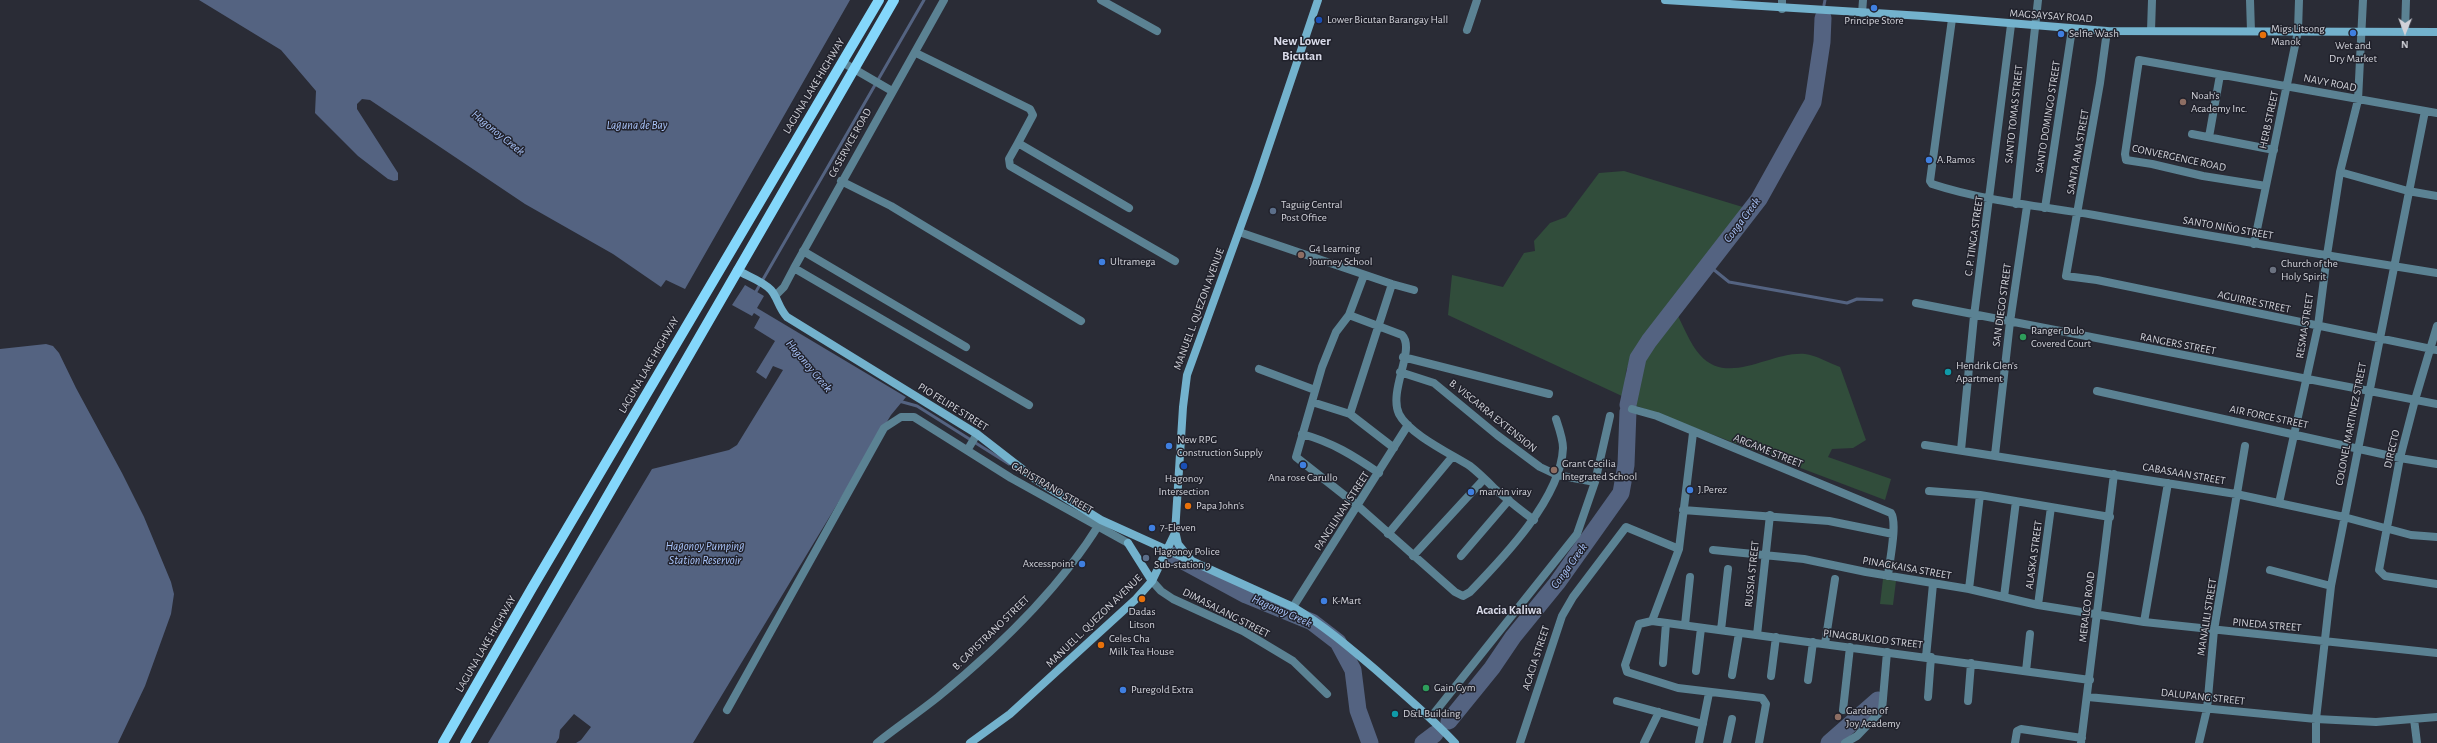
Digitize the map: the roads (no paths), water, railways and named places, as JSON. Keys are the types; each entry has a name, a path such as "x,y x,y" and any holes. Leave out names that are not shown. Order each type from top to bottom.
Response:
{"main road":[{"name":"LAGUNA LAKE HIGHWAY","path":"443,743 879,0"},
{"path":"465,743 894,0"},
{"name":"MANUEL L. QUEZON AVENUE","path":"970,743 1010,714 1136,599 1152,581 1166,555 1175,533 1183,407 1187,375 1239,232 1318,0"},
{"name":"MAGSAYSAY ROAD","path":"1665,0 1761,4 1782,9 1952,19 2035,27 2107,31 2437,32"},
{"name":"PIO FELIPE STREET","path":"737,270 769,288 775,296 778,307 787,317 976,436 1099,524 1166,555 1194,563 1293,607 1333,633 1431,718 1455,743"},
{"path":"1175,533 1178,544 1194,563"},
{"path":"1128,543 1152,581"}],"street":[{"name":"C6 SERVICE ROAD","path":"775,296 784,287 889,90 916,53 944,0"},
{"path":"1101,0 1157,32"},
{"path":"1467,30 1477,0"},
{"path":"1782,0 1782,9"},
{"path":"1862,0 1862,13"},
{"name":"SANTO TOMAS STREET","path":"2016,204 2038,0"},
{"path":"2151,31 2152,0"},
{"path":"2250,0 2251,31"},
{"name":"HERB STREET","path":"2254,244 2298,31 2299,0"},
{"name":"RESMA STREET","path":"2279,503 2318,326 2327,254 2340,172 2358,100 2363,32 2363,0"},
{"path":"2405,32 2406,0"},
{"name":"SANTO NIÑO STREET","path":"1952,19 1930,181 1933,184 2027,206 2079,212 2254,244 2327,254 2437,273"},
{"name":"C. P. TINGA STREET","path":"1961,450 1974,316 2011,25"},
{"name":"SANTO DOMINGO STREET","path":"2046,208 2072,29"},
{"name":"SANTA ANA STREET","path":"2066,276 2079,212 2107,31"},
{"path":"916,53 1030,109 1033,115 1009,159 1010,166 1175,261"},
{"name":"CONVERGENCE ROAD","path":"2220,75 2139,60 2124,158 2132,162 2152,164 2203,176 2266,186"},
{"path":"842,62 889,90"},
{"path":"2209,137 2220,75"},
{"name":"NAVY ROAD","path":"2220,75 2437,113"},
{"name":"COLONEL MARTINEZ STREET","path":"2316,743 2316,719 2331,586 2358,448 2371,393 2379,338 2425,111"},
{"path":"2192,134 2274,150"},
{"path":"1018,143 1129,208"},
{"path":"2340,172 2437,196"},
{"path":"841,181 891,206 1081,321"},
{"name":"SAN DIEGO STREET","path":"1995,455 2010,322 2027,206"},
{"path":"1239,232 1364,275 1414,290"},
{"path":"803,251 966,347"},
{"path":"794,268 1029,405"},
{"path":"1364,275 1348,315 1336,332 1322,366 1296,457 1358,506 1455,592 1463,596 1470,592 1510,550 1534,520 1557,475 1563,449 1556,419"},
{"name":"AGUIRRE STREET","path":"2066,276 2105,282 2434,350"},
{"path":"1350,414 1392,284"},
{"name":"RANGERS STREET","path":"1916,304 2371,393 2437,404"},
{"path":"1348,315 1402,335 1406,338 1408,347 1403,357 1396,402 1398,413 1408,425 1452,458 1470,466 1508,500 1534,520"},
{"name":"DIRECTO","path":"2437,326 2434,350 2415,400 2400,458 2379,570 2385,576 2437,584"},
{"path":"1403,357 1549,394"},
{"path":"1259,369 1315,390"},
{"name":"B. VISCARRA EXTENSION","path":"1400,372 1434,383 1525,457 1557,475 1595,482"},
{"name":"AIR FORCE STREET","path":"2097,391 2400,458 2437,464"},
{"path":"1312,402 1350,414 1394,448"},
{"name":"ARGAME STREET","path":"1632,409 1657,416 1891,513 1893,516 1892,534"},
{"path":"1431,718 1577,534 1595,482 1610,416"},
{"name":"CAPISTRANO STREET","path":"726,710 884,428 901,417 914,417 968,448 1011,478 1099,524 1128,543"},
{"name":"PANGILINAN STREET","path":"1293,607 1408,425"},
{"path":"1693,432 1683,510 1680,549 1652,621 1639,624 1626,665 1627,672 1672,687 1764,699 1766,704 1759,743"},
{"path":"1302,434 1323,440 1349,452 1379,473"},
{"path":"968,448 976,436"},
{"name":"CABASAAN STREET","path":"1925,445 2236,494 2344,517 2387,530 2411,535 2437,537"},
{"name":"MANALILI STREET","path":"2199,743 2207,709 2214,630 2245,446"},
{"path":"1388,534 1452,458"},
{"name":"MERALCO ROAD","path":"2081,741 2088,697 2096,615 2110,517 2114,474"},
{"path":"1413,556 1484,479"},
{"path":"2144,622 2168,483"},
{"path":"1930,490 1980,495 2110,517"},
{"path":"1969,589 1980,495"},
{"path":"1460,556 1508,500"},
{"path":"2004,598 2016,502"},
{"name":"ALASKA STREET","path":"2038,605 2051,507"},
{"path":"1683,510 1829,521 1892,534 1888,576"},
{"name":"RUSSIA STREET","path":"1757,635 1770,516"},
{"name":"B. CAPISTRANO STREET","path":"877,743 937,698 985,657 1042,599 1076,559 1099,524"},
{"name":"ACACIA STREET","path":"1520,743 1562,616 1573,596 1626,527 1680,549"},
{"name":"PINAGKAISA STREET","path":"1713,550 1804,559 1888,576 1969,589 2038,605 2096,615"},
{"path":"1721,630 1728,569"},
{"path":"2270,570 2331,586"},
{"path":"1685,625 1690,577"},
{"path":"1825,644 1835,579"},
{"name":"DIMASALANG STREET","path":"1152,581 1161,591 1243,631 1293,661 1327,694"},
{"path":"1928,697 1933,584"},
{"name":"PINEDA STREET","path":"2096,615 2214,630 2437,653"},
{"name":"PINAGBUKLOD STREET","path":"1652,621 1929,657 2090,680"},
{"path":"1663,663 1666,623"},
{"path":"1696,671 1701,628"},
{"path":"1732,675 1739,633"},
{"path":"2026,671 2030,634"},
{"path":"1771,676 1776,637"},
{"path":"1808,680 1812,642"},
{"path":"1843,710 1850,647"},
{"path":"1845,743 1857,736 1882,710 1888,652"},
{"path":"1968,701 1971,663"},
{"path":"1699,743 1709,692"},
{"name":"DALUPANG STREET","path":"2088,697 2316,719 2376,722 2437,717"},
{"path":"1617,701 1703,724"},
{"path":"1644,743 1659,712"},
{"path":"1727,743 1732,719"},
{"path":"2414,719 2417,743"},
{"path":"2015,743 2017,731 2021,729 2081,741"}],"water":[{"name":"Laguna de Bay","path":"199,0 850,0 685,289 666,280 661,287 613,254 525,204 370,100 362,99 357,104 357,109 398,173 398,180 394,181 388,179 358,156 315,113 316,91 281,50"},
{"name":"Hagonoy Pumping Station Reservoir","path":"745,285 764,296 757,308 906,397 891,415 693,743 576,743 581,740 591,727 574,714 560,730 559,738 556,743 488,743 652,469 729,450 737,445 783,370 773,366 766,379 756,372 775,341 754,328 760,317 754,313 752,316 732,305"},
{"path":"46,344 53,346 59,353 76,388 122,473 144,517 171,582 174,594 171,614 145,686 118,743 0,743 0,349"}],"waterway":[{"path":"754,295 924,0"},
{"name":"Conga Creek","path":"1824,5 1825,0"},
{"name":"Conga Creek","path":"1628,405 1638,358 1649,341 1759,199 1813,102 1822,42 1823,18"},
{"path":"1708,265 1729,282 1847,303 1857,299 1882,300"},
{"name":"Hagonoy Creek","path":"899,401 917,406 1009,464"},
{"name":"Conga Creek","path":"1449,721 1492,668 1513,637 1557,583 1621,493 1626,465 1628,411"},
{"name":"Hagonoy Creek","path":"1172,555 1246,595 1312,622 1338,642 1353,670 1358,710 1370,743"},
{"path":"1829,743 1878,700"},
{"path":"1423,743 1435,734"}],"place":[{"name":"Principe Store","path":"1874,8"},
{"name":"Lower Bicutan Barangay Hall","path":"1319,20"},
{"name":"Wet and Dry Market","path":"2353,33"},
{"name":"Selfie Wash","path":"2061,34"},
{"name":"Migs Litsong Manok","path":"2263,35"},
{"name":"Noah's Academy Inc.","path":"2183,102"},
{"name":"A.Ramos","path":"1929,160"},
{"name":"Taguig Central Post Office","path":"1273,211"},
{"name":"G4 Learning Journey School","path":"1301,255"},
{"name":"Ultramega","path":"1102,262"},
{"name":"Church of the Holy Spirit","path":"2273,270"},
{"name":"Ranger Dulo Covered Court","path":"2023,337"},
{"name":"Hendrik Glen's Apartment","path":"1948,372"},
{"name":"New RPG Construction Supply","path":"1169,446"},
{"name":"Ana rose Carullo","path":"1303,465"},
{"name":"Hagonoy Intersection","path":"1184,466"},
{"name":"Grant Cecilia Integrated School","path":"1554,470"},
{"name":"J.Perez","path":"1690,490"},
{"name":"marvin viray","path":"1471,492"},
{"name":"Papa John's","path":"1188,506"},
{"name":"7-Eleven","path":"1152,528"},
{"name":"Hagonoy Police Sub-station 9","path":"1146,558"},
{"name":"Axcesspoint","path":"1082,564"},
{"name":"Dadas Litson","path":"1142,599"},
{"name":"K-Mart","path":"1324,601"},
{"name":"Celes Cha Milk Tea House","path":"1101,645"},
{"name":"Gain Gym","path":"1426,688"},
{"name":"Puregold Extra","path":"1123,690"},
{"name":"D&L Building","path":"1395,714"},
{"name":"Garden of Joy Academy","path":"1838,717"}],"district":[{"name":"New Lower Bicutan","path":"1302,48"},
{"name":"Acacia Kaliwa","path":"1509,610"}]}
